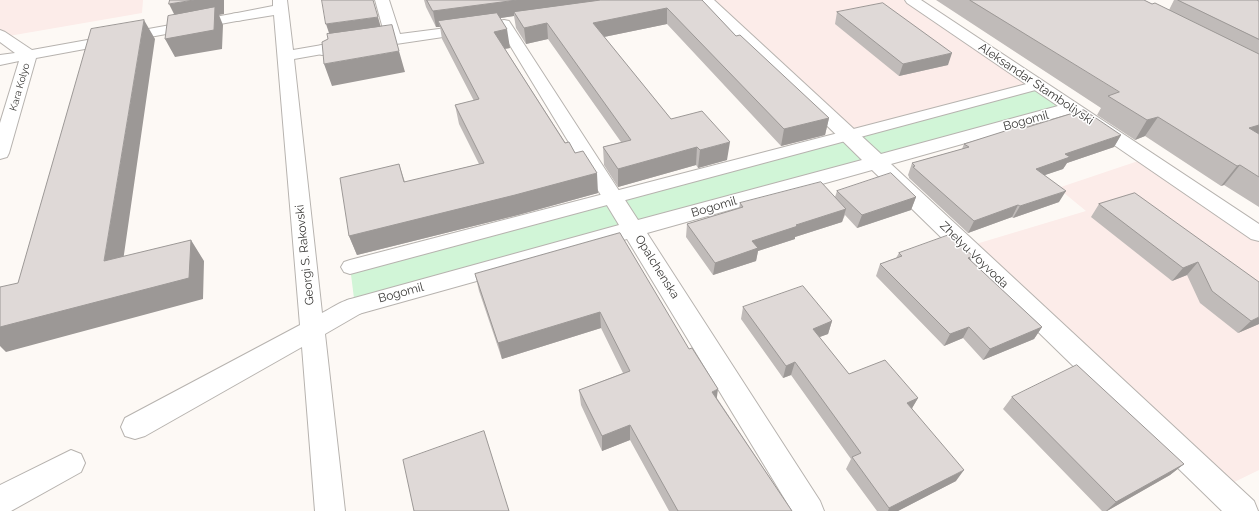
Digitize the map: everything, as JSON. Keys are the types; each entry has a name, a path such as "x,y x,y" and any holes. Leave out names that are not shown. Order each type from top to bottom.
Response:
{"street":[{"path":"285,56 394,40 382,0"},
{"name":"Zhelyu Voyvoda","path":"706,0 1243,511"},
{"name":"Aleksandar Stamboliyski","path":"912,0 1259,234"},
{"path":"0,60 237,17 280,4"},
{"name":"Georgi S. Rakovski","path":"280,4 330,511"},
{"name":"Opalchenska","path":"394,40 498,25 613,198 810,511"},
{"name":"Kara Kolyo","path":"0,35 29,54 0,153"},
{"name":"Bogomil","path":"135,427 355,306 1072,108"},
{"path":"0,501 71,463"}],"lane":[{"path":"350,267 1038,85"}],"shaded area":[{"path":"0,0 143,0 142,13 3,37 0,35"},
{"path":"706,0 912,0 1038,85 848,135"},
{"path":"1147,158 1259,234 1259,470 1220,489 966,247 1086,211 1058,188"}],"green space":[{"path":"1038,85 1072,108 355,306 350,267"}],"building":[{"path":"170,0 194,0 169,4"},
{"path":"322,0 373,0 378,17 326,24"},
{"path":"427,0 517,0 433,11"},
{"path":"601,0 702,0 736,36 740,35 829,118 784,129 667,8 593,23 671,119 702,111 730,142 700,150 697,147 618,169 603,147 631,140 547,23 524,28 514,12"},
{"path":"970,0 1144,0 1152,4 1155,3 1259,54 1259,125 1249,128 1259,134 1259,177 1240,165 1237,166 1158,117 1147,120 1108,96 1119,92"},
{"path":"1178,0 1257,0 1259,1 1259,39"},
{"path":"883,3 952,53 903,64 837,12"},
{"path":"215,7 214,30 165,39 168,16"},
{"path":"497,13 507,29 494,32 565,143 569,142 575,153 583,151 597,173 349,236 340,178 399,164 404,182 484,163 455,105 479,99 438,21"},
{"path":"144,20 104,261 191,240 189,278 0,327 0,287 18,283 91,29"},
{"path":"392,25 399,51 324,64 322,42 328,39 327,34"},
{"path":"1084,110 1121,135 1065,154 1070,157 1036,169 1066,191 1020,206 1018,205 974,221 913,167 915,166 912,163 969,147 964,144 1024,125 1027,127"},
{"path":"891,173 916,197 862,215 837,191"},
{"path":"821,182 846,209 752,241 758,248 715,263 687,224 743,207 740,203"},
{"path":"1135,193 1259,282 1259,317 1251,321 1212,291 1198,262 1183,268 1099,204"},
{"path":"620,233 689,349 692,348 718,389 712,392 792,511 678,511 630,425 602,436 579,390 630,371 600,312 498,343 475,274"},
{"path":"949,235 973,256 968,258 1042,327 990,349 969,327 950,334 880,264 902,256 899,253"},
{"path":"803,286 832,321 813,329 849,374 885,360 918,398 907,403 964,470 889,508 852,457 861,453 795,362 786,366 743,307"},
{"path":"1077,365 1184,464 1116,502 1012,397"},
{"path":"484,431 509,511 414,511 403,460"}]}
